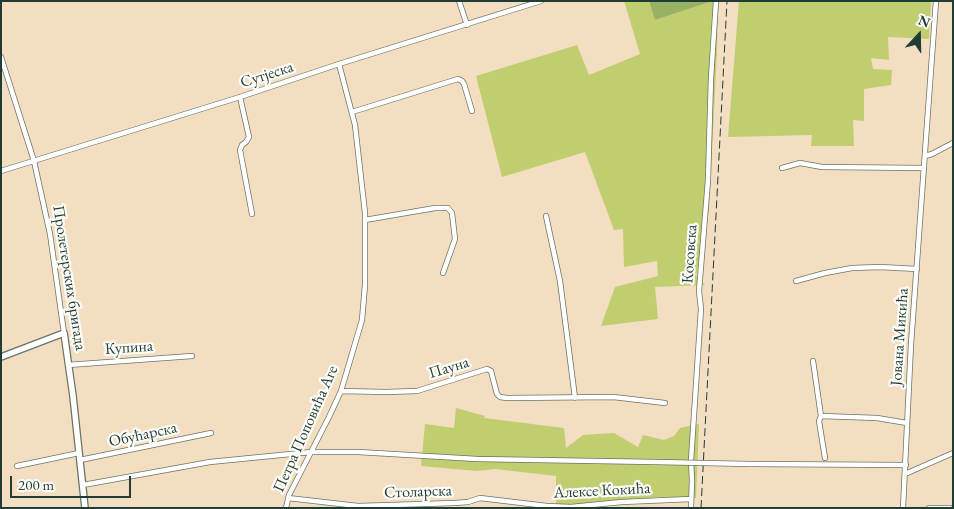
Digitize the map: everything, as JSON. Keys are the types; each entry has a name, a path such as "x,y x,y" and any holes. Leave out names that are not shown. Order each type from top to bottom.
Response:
{"street":[{"path":"459,1 466,25"},
{"name":"Сутјеска","path":"1,171 541,1"},
{"name":"Косовска","path":"691,508 691,460 701,309 699,291 708,180 711,78 716,1"},
{"name":"Јована Микића","path":"903,508 911,344 936,1"},
{"name":"Пролетерских бригада","path":"1,57 34,161 50,234 80,460 84,508"},
{"name":"Петра Поповића Аге","path":"286,508 288,498 341,391 362,320 365,286 365,220 355,125 339,64"},
{"path":"352,112 458,79 464,84 472,111"},
{"path":"240,97 248,137 240,150 252,214"},
{"path":"925,156 953,143"},
{"path":"782,168 808,164 822,167 924,168"},
{"path":"365,220 435,208 445,207 449,209 452,214 455,239 443,273"},
{"path":"546,216 560,282 576,398"},
{"path":"796,281 825,272 852,268 917,269"},
{"path":"1,357 64,333"},
{"name":"Купина","path":"68,365 192,356"},
{"path":"813,361 825,458"},
{"name":"Пауна","path":"341,391 416,391 487,369 491,371 497,394 500,397 613,397 665,403"},
{"path":"821,416 877,418 908,423"},
{"name":"Обућарска","path":"80,460 211,433"},
{"path":"83,485 210,462 311,452 358,452 477,459 906,465"},
{"path":"17,466 79,453"},
{"path":"905,474 953,453"},
{"name":"Столарска","path":"288,498 367,506 455,503 468,502 480,498 546,507"},
{"name":"Алексе Кокића","path":"546,507 691,499"},
{"path":"929,508 950,508"}],"green space":[{"path":"624,1 649,1 655,20 718,1 709,211 696,276 705,285 655,287 658,319 601,326 615,287 658,276 657,261 624,267 623,229 614,230 585,152 502,177 476,76 577,45 589,75 640,54"},
{"path":"649,1 713,1 655,20"},
{"path":"739,1 931,1 929,39 888,37 889,60 871,58 873,69 892,70 891,85 864,89 864,121 853,120 854,146 811,146 812,135 728,137"},
{"path":"456,408 485,416 484,418 564,428 566,448 583,435 614,433 638,447 643,435 664,440 674,436 680,428 699,424 696,498 656,497 598,504 556,505 556,476 495,469 477,471 421,466 425,424 454,428"}],"railway":[{"path":"701,508 727,1"}]}
